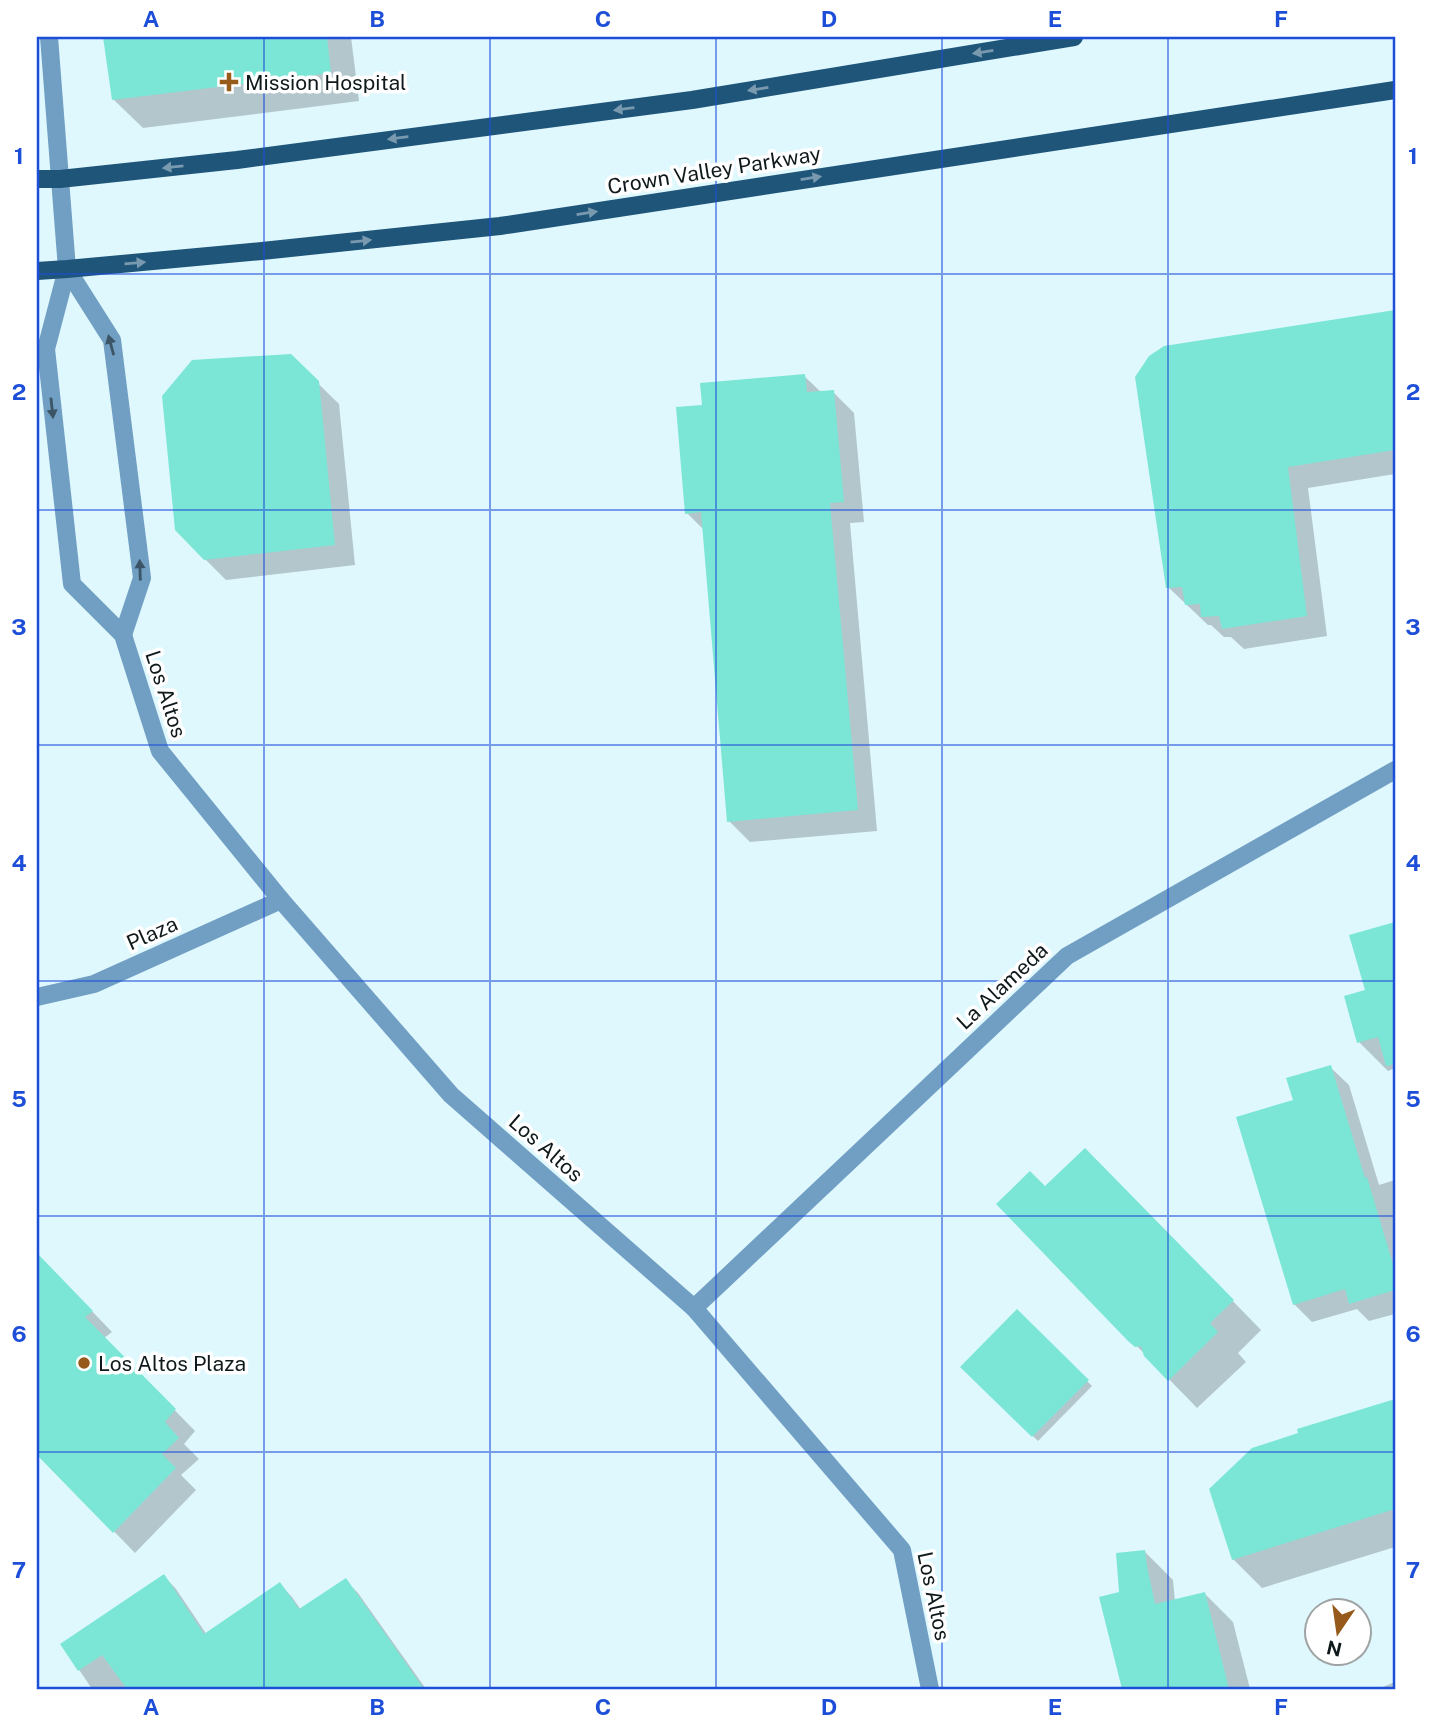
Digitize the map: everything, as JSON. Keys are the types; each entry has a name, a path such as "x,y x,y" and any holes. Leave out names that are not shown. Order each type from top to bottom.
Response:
{"main road":[{"path":"37,179 61,179 237,160 692,100 1074,37"},
{"name":"Crown Valley Parkway","path":"37,271 500,226 1395,90"}],"street":[{"name":"Los Altos","path":"49,37 67,269 46,349 72,584 122,635 160,751 281,900 451,1095 694,1307 902,1550 930,1689"},
{"name":"Los Altos","path":"67,269 112,340 142,578 122,635"},
{"name":"La Alameda","path":"694,1307 1067,956 1395,770"},
{"name":"Plaza","path":"37,997 94,984 281,900"}],"building":[{"path":"103,37 327,37 331,73 112,100"},
{"path":"1395,310 1395,450 1288,467 1307,616 1222,629 1219,616 1201,617 1200,604 1185,605 1182,587 1166,588 1135,377 1149,356 1164,346"},
{"path":"291,354 319,381 335,545 204,560 175,530 162,396 192,360"},
{"path":"805,374 807,392 834,390 844,502 830,503 858,810 727,822 701,512 685,514 676,407 702,405 700,383"},
{"path":"1395,922 1395,1064 1386,1066 1378,1037 1357,1043 1344,996 1365,990 1349,935"},
{"path":"1331,1065 1395,1271 1395,1290 1349,1304 1345,1289 1293,1305 1236,1117 1293,1100 1286,1078"},
{"path":"1085,1148 1234,1300 1210,1323 1218,1332 1168,1381 1144,1356 1141,1346 1135,1347 1128,1341 996,1204 1030,1171 1045,1186"},
{"name":"Los Altos Plaza","path":"37,1253 93,1311 85,1317 176,1409 165,1422 179,1438 162,1454 176,1468 113,1533 37,1455"},
{"path":"1017,1309 1089,1380 1032,1437 960,1367"},
{"path":"1395,1399 1395,1509 1232,1560 1209,1489 1252,1448 1298,1433 1297,1429"},
{"path":"1145,1550 1155,1604 1205,1592 1229,1689 1122,1689 1099,1597 1119,1592 1116,1553"},
{"path":"164,1574 204,1634 280,1582 299,1609 346,1578 424,1689 127,1689 102,1655 78,1671 60,1644"}],"place":[{"name":"Mission Hospital","path":"229,82"},
{"name":"Los Altos Plaza","path":"84,1363"}]}
